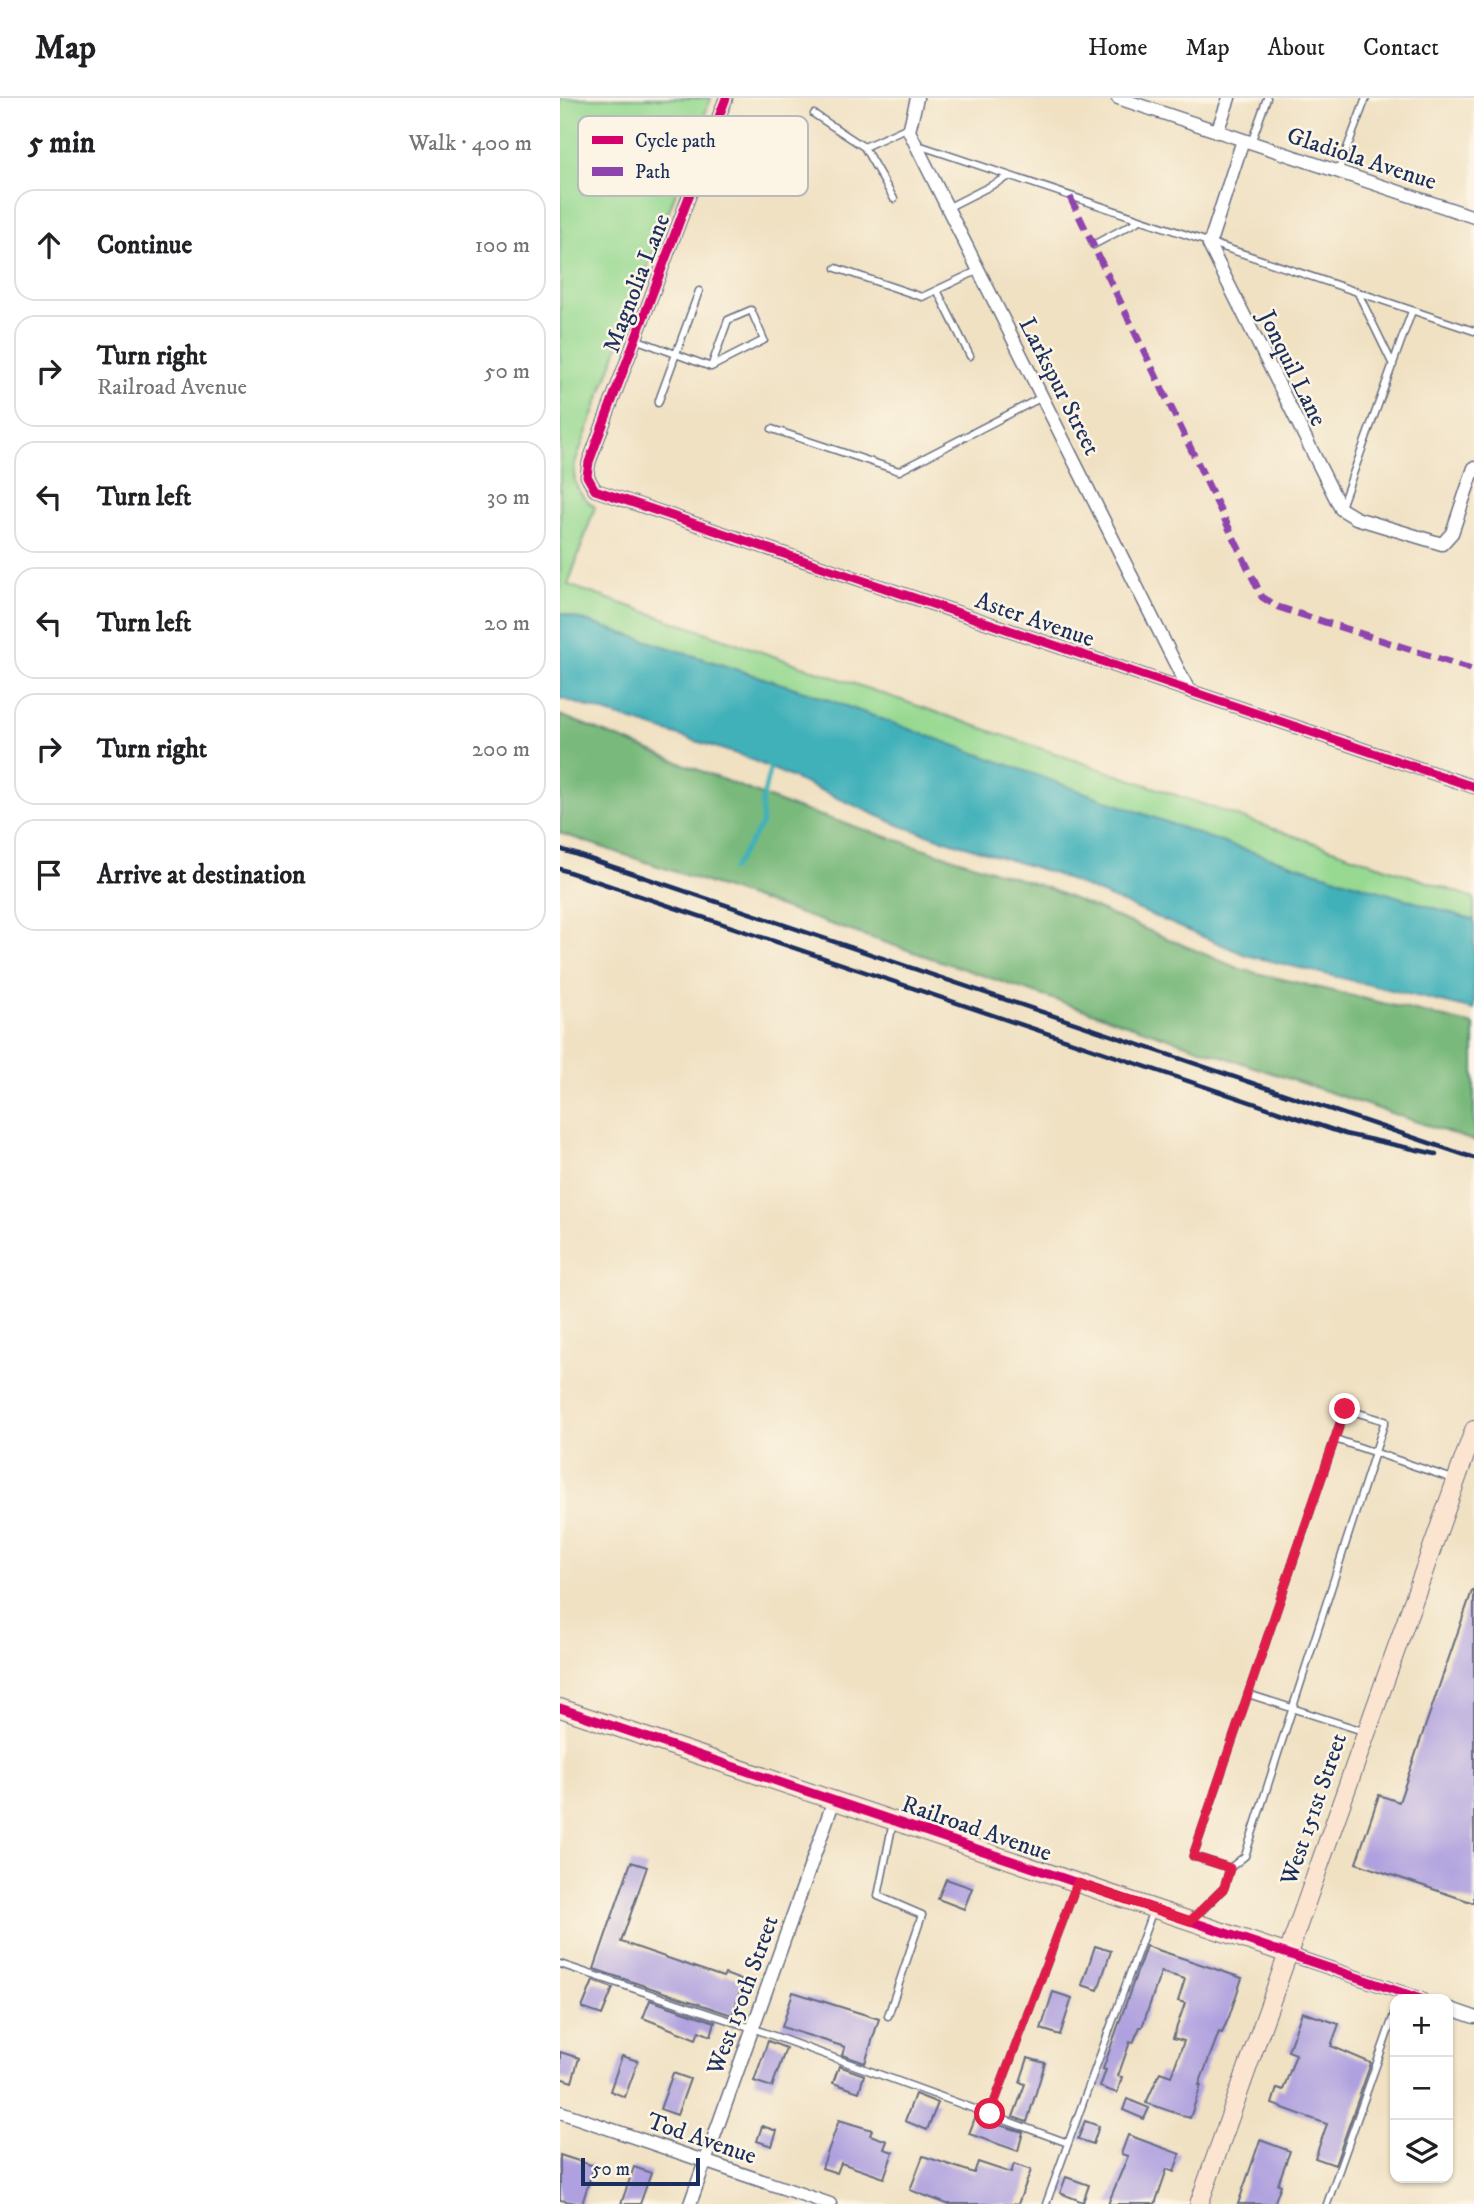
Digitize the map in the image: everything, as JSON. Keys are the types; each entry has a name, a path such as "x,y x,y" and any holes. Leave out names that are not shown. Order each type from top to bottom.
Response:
{"street":[{"name":"Magnolia Lane","path":"719,116 726,98"},
{"path":"908,127 917,98"},
{"name":"Gladiola Avenue","path":"1118,98 1474,217"},
{"path":"1217,132 1229,98"},
{"name":"Larkspur Street","path":"908,127 1189,691"},
{"path":"1209,243 1247,141"},
{"name":"Magnolia Lane","path":"589,481 589,462 689,196"},
{"name":"Jonquil Lane","path":"1209,243 1340,509"},
{"path":"1340,509 1356,518 1432,542 1445,542 1452,533 1474,468"},
{"name":"Aster Avenue","path":"589,481 600,493 1474,787"},
{"name":"West 151st Street","path":"1199,2204 1474,1430"},
{"name":"Railroad Avenue","path":"560,1708 1289,1954 1396,1994"},
{"name":"West 150th Street","path":"690,2204 834,1800"},
{"path":"1453,2010 1474,2017"},
{"name":"Tod Avenue","path":"560,2112 831,2204"}],"lane":[{"path":"1247,141 1267,98"},
{"path":"1338,172 1366,98"},
{"path":"814,114 864,147 894,199"},
{"path":"864,147 908,127"},
{"path":"916,145 1474,331"},
{"path":"947,208 1010,176"},
{"path":"1093,244 1140,220"},
{"path":"836,268 922,297 979,270"},
{"path":"658,403 699,290"},
{"path":"937,290 970,356"},
{"path":"1358,293 1393,365"},
{"path":"635,339 711,367 764,340 751,310 728,320 711,367"},
{"path":"1340,509 1412,311"},
{"path":"772,429 899,471 1042,397"},
{"path":"1190,1921 1224,1888 1230,1868 1245,1856 1385,1420 1345,1409 1193,1856 1230,1868"},
{"path":"1335,1439 1456,1480"},
{"path":"1248,1694 1366,1732"},
{"path":"888,2016 922,1915 878,1896 893,1820"},
{"path":"990,2114 1077,1883"},
{"path":"1045,2204 1153,1908"},
{"path":"560,1964 752,2028 1068,2143"},
{"path":"1327,2204 1390,2026"}],"green space":[{"path":"560,98 711,98 704,116 578,116 578,196 674,196 575,463 574,477 578,488 584,498 595,507 568,585 1474,898 1474,921 1222,846 810,693 560,613"},
{"path":"560,715 787,805 1045,887 1240,969 1474,1025 1474,1141 560,833"}],"water":[{"path":"560,613 810,693 1227,844 1474,920 1474,1010 1246,955 1052,873 901,826 743,756 560,698"}],"building":[{"path":"1472,1591 1474,1903 1356,1863 1379,1795 1399,1802"},
{"path":"631,1862 647,1867 621,1942 723,1977 725,1974 744,1981 732,2015 594,1969"},
{"path":"946,1879 972,1888 964,1909 938,1899"},
{"path":"1095,1946 1111,1951 1098,1990 1082,1985"},
{"path":"1146,1946 1242,1978 1229,2017 1222,2033 1219,2032 1199,2085 1190,2118 1146,2103 1160,2072 1171,2076 1184,2041 1173,2038 1185,2003 1178,2001 1185,1979 1161,1972 1142,2027 1133,2043 1130,2042 1118,2076 1122,2077 1117,2093 1100,2087 1106,2070 1103,2069"},
{"path":"593,1981 613,1988 602,2015 582,2008"},
{"path":"793,1992 879,2019 865,2063 842,2055 845,2047 782,2027"},
{"path":"1053,1992 1072,1998 1060,2035 1041,2029"},
{"path":"650,2000 715,2022 711,2036 699,2031 696,2039 643,2018"},
{"path":"1302,2012 1339,2024 1331,2046 1371,2063 1335,2165 1315,2158 1327,2124 1272,2104 1277,2088 1283,2090 1296,2054 1288,2051"},
{"path":"768,2041 786,2048 772,2087 754,2081"},
{"path":"560,2052 579,2058 572,2082 560,2078"},
{"path":"622,2056 638,2061 625,2097 610,2091"},
{"path":"1028,2058 1045,2063 1027,2122 1013,2117 1025,2084 1020,2082"},
{"path":"839,2066 864,2075 859,2092 833,2083"},
{"path":"673,2073 690,2079 677,2115 660,2109"},
{"path":"915,2094 938,2103 927,2130 905,2121"},
{"path":"1127,2099 1149,2108 1144,2119 1123,2110"},
{"path":"975,2118 1023,2132 1018,2151 969,2134"},
{"path":"839,2120 872,2130 870,2135 887,2141 884,2149 893,2152 884,2178 841,2163 837,2173 822,2168"},
{"path":"1085,2121 1099,2126 1093,2144 1078,2139"},
{"path":"762,2126 777,2131 772,2146 757,2141"},
{"path":"1128,2135 1180,2154 1174,2172 1167,2169 1155,2204 1108,2204 1128,2156 1121,2154"},
{"path":"1260,2140 1290,2151 1278,2184 1281,2185 1274,2204 1238,2204"},
{"path":"560,2155 594,2166 582,2204 560,2200"},
{"path":"923,2156 974,2173 978,2162 1011,2173 1014,2164 1031,2170 1018,2204 947,2204 910,2190"},
{"path":"634,2167 651,2173 640,2204 621,2204"},
{"path":"1066,2177 1089,2185 1083,2202 1060,2193"}],"waterway":[{"path":"732,870 762,824 762,801 770,768"}],"railway":[{"path":"560,849 1474,1158"},
{"path":"560,869 1345,1134 1436,1154"}],"marked path":[{"path":"1070,197 1262,597 1278,607 1474,670"}],"cycle path":[{"path":"719,116 726,98"},
{"path":"689,196 589,462 587,476 595,490 1474,787"},
{"path":"560,1708 1406,1994"}],"route":[{"path":"990,2114 1077,1883 1190,1921 1224,1888 1230,1868 1193,1856 1345,1409"}]}
